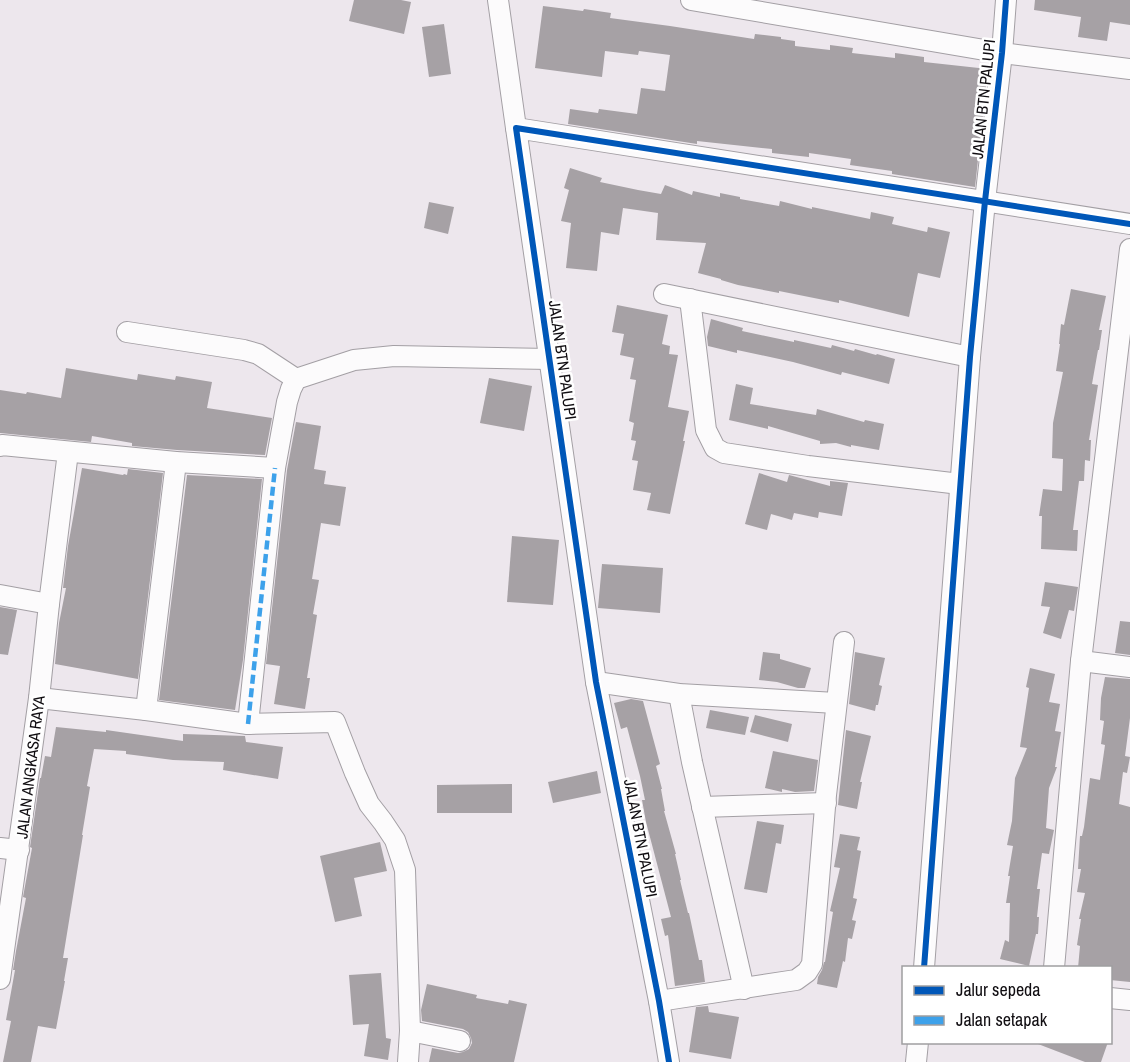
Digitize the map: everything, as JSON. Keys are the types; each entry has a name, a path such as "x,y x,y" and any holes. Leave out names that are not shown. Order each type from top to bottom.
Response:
{"street":[{"name":"JALAN BTN PALUPI","path":"498,0 596,682 669,1062"},
{"name":"JALAN BTN PALUPI","path":"692,0 1002,53 1130,69"},
{"name":"JALAN BTN PALUPI","path":"924,966 970,357 1006,0"},
{"path":"516,128 1130,224"},
{"path":"1054,966 1081,661 1123,356 1130,249"},
{"path":"664,294 970,357"},
{"path":"690,299 706,430 715,448 724,453 808,466 960,484"},
{"path":"127,332 244,350 258,354 296,379"},
{"path":"248,724 275,468 287,402 296,379 354,360 394,356 549,359"},
{"path":"0,446 176,462 275,468"},
{"name":"JALAN ANGKASA RAYA","path":"0,979 10,849 39,698 68,452"},
{"path":"146,710 176,462"},
{"path":"0,594 49,604"},
{"path":"659,1001 796,980 807,972 812,963 826,802 844,642"},
{"path":"1081,661 1130,667"},
{"path":"596,682 680,694 836,703"},
{"path":"680,694 692,762 744,989"},
{"path":"39,698 248,724 335,722 369,804 395,840 405,870 410,1031 408,1062"},
{"path":"702,807 826,802"},
{"path":"1112,998 1130,1000"},
{"path":"410,1031 460,1041"},
{"path":"916,1062 918,1044"}],"building":[{"path":"354,0 411,2 404,34 349,21"},
{"path":"1035,0 1130,0 1130,25 1110,22 1107,41 1078,37 1081,17 1034,10"},
{"path":"543,6 611,13 610,18 754,39 755,34 781,37 781,39 795,41 795,46 830,50 830,45 853,48 852,53 895,58 895,53 924,57 924,62 988,69 975,187 850,165 851,159 809,153 809,157 772,153 772,149 697,141 697,144 568,124 570,109 598,113 599,109 637,114 641,88 665,91 670,55 639,51 638,55 605,51 602,77 535,68"},
{"path":"444,24 451,74 429,77 422,27"},
{"path":"570,168 602,178 600,182 661,194 665,185 692,195 693,191 720,197 720,193 779,206 780,201 870,219 871,212 894,217 892,224 927,232 928,227 950,232 940,278 918,273 909,317 839,300 839,303 738,285 698,273 706,243 656,240 658,213 623,208 619,235 601,232 597,271 566,268 571,223 561,221 569,190 564,188"},
{"path":"429,202 454,207 448,234 424,228"},
{"path":"1071,289 1106,296 1092,384 1098,385 1089,440 1091,440 1090,461 1085,460 1084,481 1079,481 1073,530 1078,530 1077,551 1041,549 1042,516 1039,516 1043,489 1062,491 1063,459 1052,458 1053,423 1063,372 1056,371 1061,324 1064,325"},
{"path":"617,305 668,315 662,344 670,346 669,354 678,355 668,407 689,411 670,514 647,510 651,493 633,490 638,461 632,460 636,441 631,440 634,423 629,421 636,380 630,379 634,358 620,355 624,334 612,332"},
{"path":"711,319 743,328 742,331 831,348 832,345 854,351 855,349 895,359 889,384 842,372 841,375 793,362 708,346 707,337"},
{"path":"66,368 137,380 138,374 175,380 176,376 212,382 207,408 272,418 265,455 132,446 132,443 92,436 91,442 0,433 0,390 61,398"},
{"path":"489,378 532,386 524,431 480,423"},
{"path":"736,384 753,388 750,404 816,415 817,409 864,422 865,420 884,424 879,450 836,443 820,444 820,441 768,426 768,429 729,420"},
{"path":"296,422 321,426 314,469 326,471 324,484 346,487 340,526 321,523 312,579 319,580 313,614 317,615 307,678 310,678 305,709 274,704 280,666 266,664 287,470"},
{"path":"82,468 123,475 127,475 128,469 163,473 138,679 55,664 59,623 66,588 63,588 68,546"},
{"path":"759,473 787,482 789,475 830,486 830,481 848,483 842,516 819,512 818,518 794,513 792,520 771,514 767,530 745,524"},
{"path":"187,475 262,479 243,660 235,710 159,700"},
{"path":"512,536 559,540 553,605 507,602"},
{"path":"602,564 663,568 660,613 598,608"},
{"path":"1045,582 1078,587 1074,611 1069,610 1061,639 1043,633 1050,607 1041,606"},
{"path":"0,607 17,610 8,655 0,654"},
{"path":"1120,621 1130,622 1130,655 1115,653"},
{"path":"763,652 780,654 780,659 811,668 805,688 759,680"},
{"path":"855,652 885,658 879,685 882,686 875,711 849,704"},
{"path":"1030,668 1055,674 1049,702 1060,704 1055,731 1061,732 1055,767 1057,767 1049,788 1046,828 1054,830 1049,854 1042,853 1037,889 1040,889 1038,934 1036,934 1029,966 1000,959 1005,940 1009,942 1010,903 1006,903 1013,846 1007,845 1012,821 1015,778 1027,748 1020,747"},
{"path":"1105,677 1130,679 1130,718 1125,756 1130,757 1127,773 1123,772 1119,804 1130,807 1130,982 1112,980 1112,966 1078,966 1080,946 1077,945 1081,919 1079,919 1085,893 1077,892 1081,869 1078,869 1080,836 1082,836 1084,827 1090,778 1100,780 1105,745 1101,744 1104,721 1100,720"},
{"path":"631,699 643,701 660,764 656,766 662,789 664,811 676,854 699,960 702,960 705,982 675,986 668,935 665,936 661,919 671,917 646,822 642,800 645,800 627,727 621,729 614,703"},
{"path":"710,710 749,717 745,735 706,728"},
{"path":"755,715 792,724 788,742 750,732"},
{"path":"56,727 106,732 106,730 183,741 183,734 245,736 246,742 283,747 278,779 223,770 224,762 173,760 126,754 126,751 94,749 63,958 68,958 56,1029 38,1026 31,1062 3,1062 11,1021 6,1020 26,898 23,897 32,848 30,847 40,778 45,756 51,757"},
{"path":"846,730 871,736 860,782 862,782 857,809 838,805"},
{"path":"773,751 818,760 814,791 795,792 782,789 782,792 765,788"},
{"path":"597,771 601,793 553,803 548,782"},
{"path":"512,784 512,813 437,813 437,785"},
{"path":"757,821 784,825 781,844 776,843 767,893 744,889"},
{"path":"840,834 860,837 857,850 861,851 853,898 857,899 852,920 856,921 852,939 848,938 845,962 843,961 837,988 817,984 825,962 833,912 830,911 840,868 834,867"},
{"path":"380,842 387,871 354,878 362,916 335,922 320,856"},
{"path":"381,973 386,1038 391,1039 388,1060 364,1056 369,1024 353,1025 349,975"},
{"path":"427,984 477,995 476,998 508,1004 509,1000 527,1004 514,1062 429,1062 432,1048 458,1053 469,1049 472,1043 468,1032 463,1029 422,1021 421,1010"},
{"path":"708,1006 709,1012 739,1017 731,1059 689,1052 696,1007"},
{"path":"1038,1044 1107,1044 1101,1062 1085,1062"}],"marked path":[{"path":"248,724 275,468"}],"cycle path":[{"path":"924,966 970,357 1006,0"},
{"path":"669,1062 596,682 516,128 1130,224"}]}
